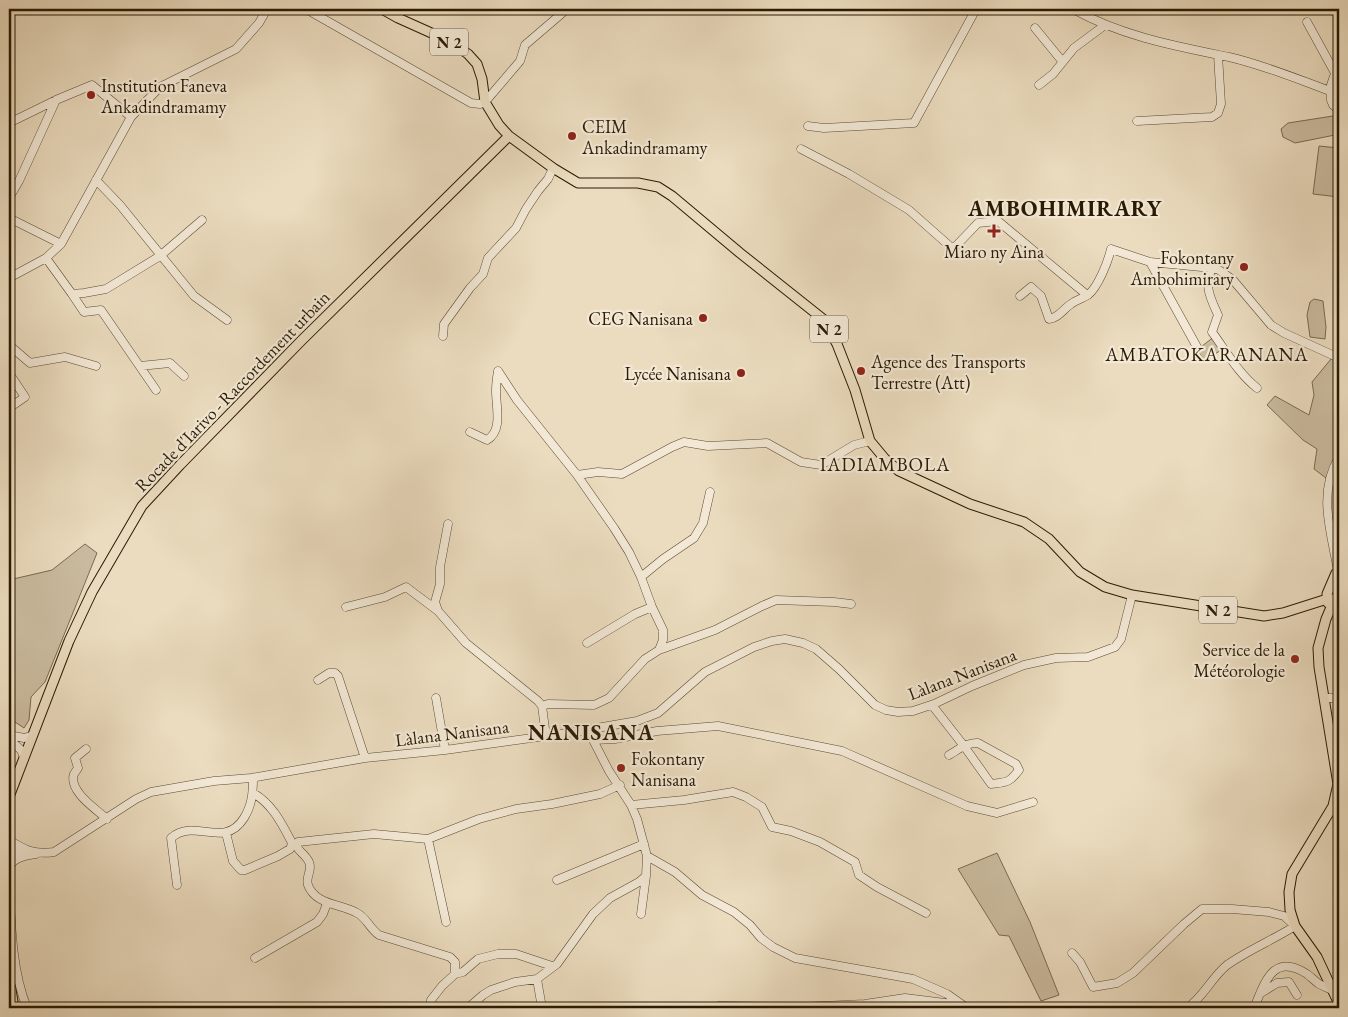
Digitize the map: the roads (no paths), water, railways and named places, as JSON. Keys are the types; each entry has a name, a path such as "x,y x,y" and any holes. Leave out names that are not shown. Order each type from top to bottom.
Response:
{"main road":[{"name":"N 2","path":"382,9 447,40 468,54 477,64 482,79 485,102 498,124 509,136 553,168 578,183 612,184 638,182 658,187 672,196 740,253 824,319 838,344 855,390 870,440 885,459 899,471 970,504 1024,522 1049,539 1080,572 1105,587 1132,596 1264,616 1278,614 1335,596"},
{"name":"Rocade d'Iarivo - Raccordement urbain","path":"9,798 31,736 92,592 142,506 301,341 509,136"},
{"path":"1338,571 1335,596 1318,648 1319,668 1338,784 1336,804 1292,874 1289,892 1290,910 1295,926 1316,957 1339,1004"},
{"path":"1304,606 1323,590 1338,571"},
{"path":"1304,606 1318,605 1322,608 1326,619"},
{"path":"9,977 14,1008"}],"street":[{"path":"9,278 46,258 61,244 131,117 160,87 236,49 259,22 267,9"},
{"path":"306,9 471,102 480,104 485,102 520,61 525,45 567,9"},
{"path":"808,126 824,128 914,123 976,9"},
{"path":"1072,9 1105,25 1132,35 1259,66 1330,91"},
{"path":"1307,22 1335,74"},
{"path":"1039,85 1053,74 1074,48 1105,25"},
{"path":"1034,28 1062,61"},
{"path":"1137,121 1212,117 1218,113 1221,104 1218,55"},
{"path":"1339,62 1330,91 1333,105 1339,110"},
{"path":"9,122 92,85 131,117"},
{"path":"9,198 27,165 56,100"},
{"path":"801,149 849,174 909,210 953,249 978,223 998,221 1087,295"},
{"path":"443,336 444,324 470,288 483,274 488,258 516,228 526,209 548,179 553,168"},
{"path":"96,180 120,205 194,296 227,320"},
{"path":"9,218 61,244"},
{"path":"72,294 106,289 160,256 202,220"},
{"path":"1020,296 1031,287 1041,296 1050,319 1055,319 1071,303 1087,295 1098,281 1111,250 1150,262 1212,268 1229,276 1271,325 1284,333 1339,358"},
{"path":"46,258 84,312 101,310 156,390"},
{"path":"1150,262 1197,347"},
{"path":"1212,268 1207,279 1209,295 1218,315 1212,332 1247,381 1257,388"},
{"path":"10,348 30,364 65,357 96,366"},
{"path":"140,366 170,363 184,376"},
{"path":"470,432 486,440 492,437 497,427 496,391 498,371 517,400 577,475 629,552 662,630 663,640 659,650"},
{"path":"9,373 25,397 9,408"},
{"path":"577,475 598,472 622,474 684,442 708,446 767,442 800,462 821,465 854,445 870,440"},
{"path":"1338,571 1327,502 1328,482 1339,457"},
{"path":"641,577 694,538 703,523 710,492"},
{"path":"438,611 436,602 440,584 440,567 448,524"},
{"path":"346,607 385,598 406,586 438,611 466,643 532,694 542,706 546,736"},
{"name":"Làlana Nanisana","path":"9,840 24,850 41,853 54,852 136,799 151,792 253,778 365,758 445,750 637,722 658,713 705,672 754,647 785,639 803,643 816,650 839,669 875,705 886,710 898,712 914,711 1024,665 1056,658 1088,657 1116,648 1121,639 1132,596"},
{"path":"542,706 548,704 594,705 609,698 645,659 659,650 715,630 776,600 851,604"},
{"path":"587,643 634,614 652,608"},
{"path":"318,680 329,673 335,673 338,676 365,758"},
{"path":"436,698 445,750"},
{"path":"1325,698 1339,698"},
{"path":"932,705 964,746 991,784 1007,782 1019,770 1016,764 978,743 972,742 964,746 949,755"},
{"path":"593,740 615,739 657,731 718,726 842,750 967,806 997,813 1033,802"},
{"path":"585,730 620,786 637,819 647,856 641,914"},
{"path":"9,735 24,738 31,736"},
{"path":"9,739 22,750 24,757"},
{"path":"86,749 75,758 78,768 74,773 74,785 83,798 107,819"},
{"path":"177,885 171,844 172,836 195,830 226,833 237,828 252,803 253,778"},
{"path":"455,974 455,962 450,957 379,935 374,932 357,912 328,903 315,895 308,887 307,881 311,866 295,844 298,842 374,834 428,839 479,819 507,811 600,794 620,786"},
{"path":"631,805 684,800 733,792 746,797 762,807 772,827 820,842 855,862 859,874 877,887 926,913"},
{"path":"226,833 233,861 241,870 278,856 290,849 291,841 271,807 253,793"},
{"path":"428,839 446,922"},
{"path":"557,880 644,844"},
{"name":"Làlana Nanisana","path":"9,854 24,850"},
{"path":"9,870 14,860 41,853"},
{"path":"647,856 675,872 702,895 734,912 750,924 761,938 772,947 795,958 913,979 936,988 965,1007"},
{"path":"468,1008 483,995 502,985 537,979 557,964 593,914 610,898 640,882 646,876"},
{"path":"9,878 12,932 18,981 27,1008"},
{"path":"255,958 317,922 328,903"},
{"path":"1072,953 1080,962 1093,987 1117,983 1132,973 1202,909 1269,912 1284,916 1295,926 1226,966 1208,983 1195,1003 1187,1008"},
{"path":"430,1008 431,1000 442,986 455,974 463,972 478,959 498,954 516,954 552,966"},
{"path":"1254,1008 1270,975 1282,965 1298,969 1318,984 1334,991"},
{"path":"537,979 542,1008"},
{"path":"1260,994 1277,983 1288,982 1297,995"},
{"path":"719,1006 800,1007 846,1005 905,998 965,1007"}],"place":[{"name":"Institution Faneva Ankadindramamy","path":"91,95"},
{"name":"CEIM Ankadindramamy","path":"572,136"},
{"name":"Miaro ny Aina","path":"994,231"},
{"name":"Fokontany Ambohimirary","path":"1244,267"},
{"name":"CEG Nanisana","path":"703,318"},
{"name":"Agence des Transports Terrestre (Att)","path":"861,371"},
{"name":"Lycée Nanisana","path":"741,373"},
{"name":"Service de la Météorologie","path":"1295,659"},
{"name":"Fokontany Nanisana","path":"621,768"}],"district":[{"name":"AMBOHIMIRARY","path":"1065,208"},
{"name":"AMBATOKARANANA","path":"1207,354"},
{"name":"IADIAMBOLA","path":"885,464"},
{"name":"NANISANA","path":"591,732"}]}
